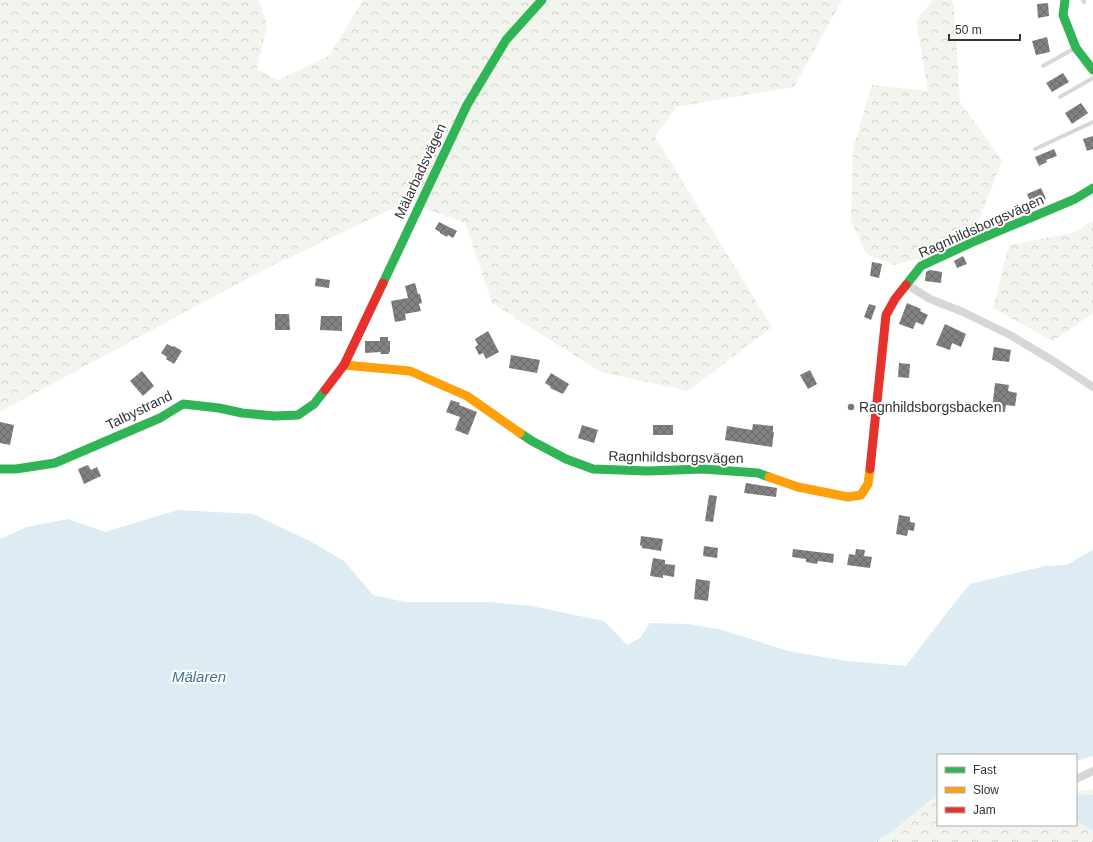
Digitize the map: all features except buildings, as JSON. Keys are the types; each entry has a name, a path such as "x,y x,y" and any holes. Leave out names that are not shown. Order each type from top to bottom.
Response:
{"street":[{"name":"Mälarbadsvägen","path":"344,365 467,105 506,40 542,0"},
{"path":"1065,0 1063,15 1076,48 1093,70"},
{"name":"Ragnhildsborgsvägen","path":"344,365 410,371 467,396 532,441 566,459 593,469 648,472 703,469 758,473 798,487 848,497 862,495 868,484 872,456 886,315 894,298 921,266 975,241 1075,199 1093,188"},
{"path":"906,284 930,299 963,312 1010,335 1093,387"},
{"name":"Talbystrand","path":"0,469 16,469 55,463 160,418 183,404 219,408 242,413 274,416 298,415 314,404 344,365"},
{"path":"1077,779 1093,771"}],"lane":[{"path":"1043,66 1076,48"},
{"path":"1060,97 1093,78"},
{"path":"1035,149 1093,122"}],"green space":[{"path":"0,0 259,0 267,25 257,69 278,80 329,56 363,0 842,0 794,87 676,107 655,137 772,327 688,391 601,372 492,303 465,223 407,202 269,267 0,412"},
{"path":"933,0 952,0 954,6 960,102 1002,160 975,231 925,257 894,265 866,254 851,221 853,148 872,85 928,91 916,20"},
{"path":"1093,220 1093,313 1053,341 993,308 1009,245 1076,232"},
{"path":"1093,789 1093,795 1077,795 1077,791"},
{"path":"937,795 937,826 1077,826 1077,821 1093,831 1093,842 875,842 890,833"}],"water":[{"name":"Mälaren","path":"178,510 253,514 312,542 344,561 373,595 405,602 489,602 531,606 604,621 627,645 640,638 650,623 687,624 719,629 788,651 847,661 906,666 970,584 1045,566 1066,565 1093,550 1093,756 1077,761 1077,754 937,754 937,795 890,833 875,842 0,842 0,539 27,527 68,519 105,532"},
{"path":"1077,795 1093,795 1093,831 1077,821"}],"traffic: fast":[{"path":"383,283 467,105 506,40 542,0"},
{"path":"1065,0 1063,15 1076,48 1093,70"},
{"path":"906,285 921,266 975,241 1075,199 1093,188"},
{"path":"0,469 16,469 55,463 160,418 183,404 219,408 242,413 274,416 298,415 314,404 325,390"},
{"path":"520,433 566,459 593,469 648,471 703,469 758,473 769,477"}],"traffic: slow":[{"path":"344,365 410,371 467,396 520,433"},
{"path":"769,477 798,487 848,497 861,495 868,484 870,469"}],"traffic: jam":[{"path":"325,390 344,365 383,283"},
{"path":"870,469 886,315 895,299 906,285"}],"place":[{"name":"Ragnhildsborgsbacken","path":"851,407"}]}
